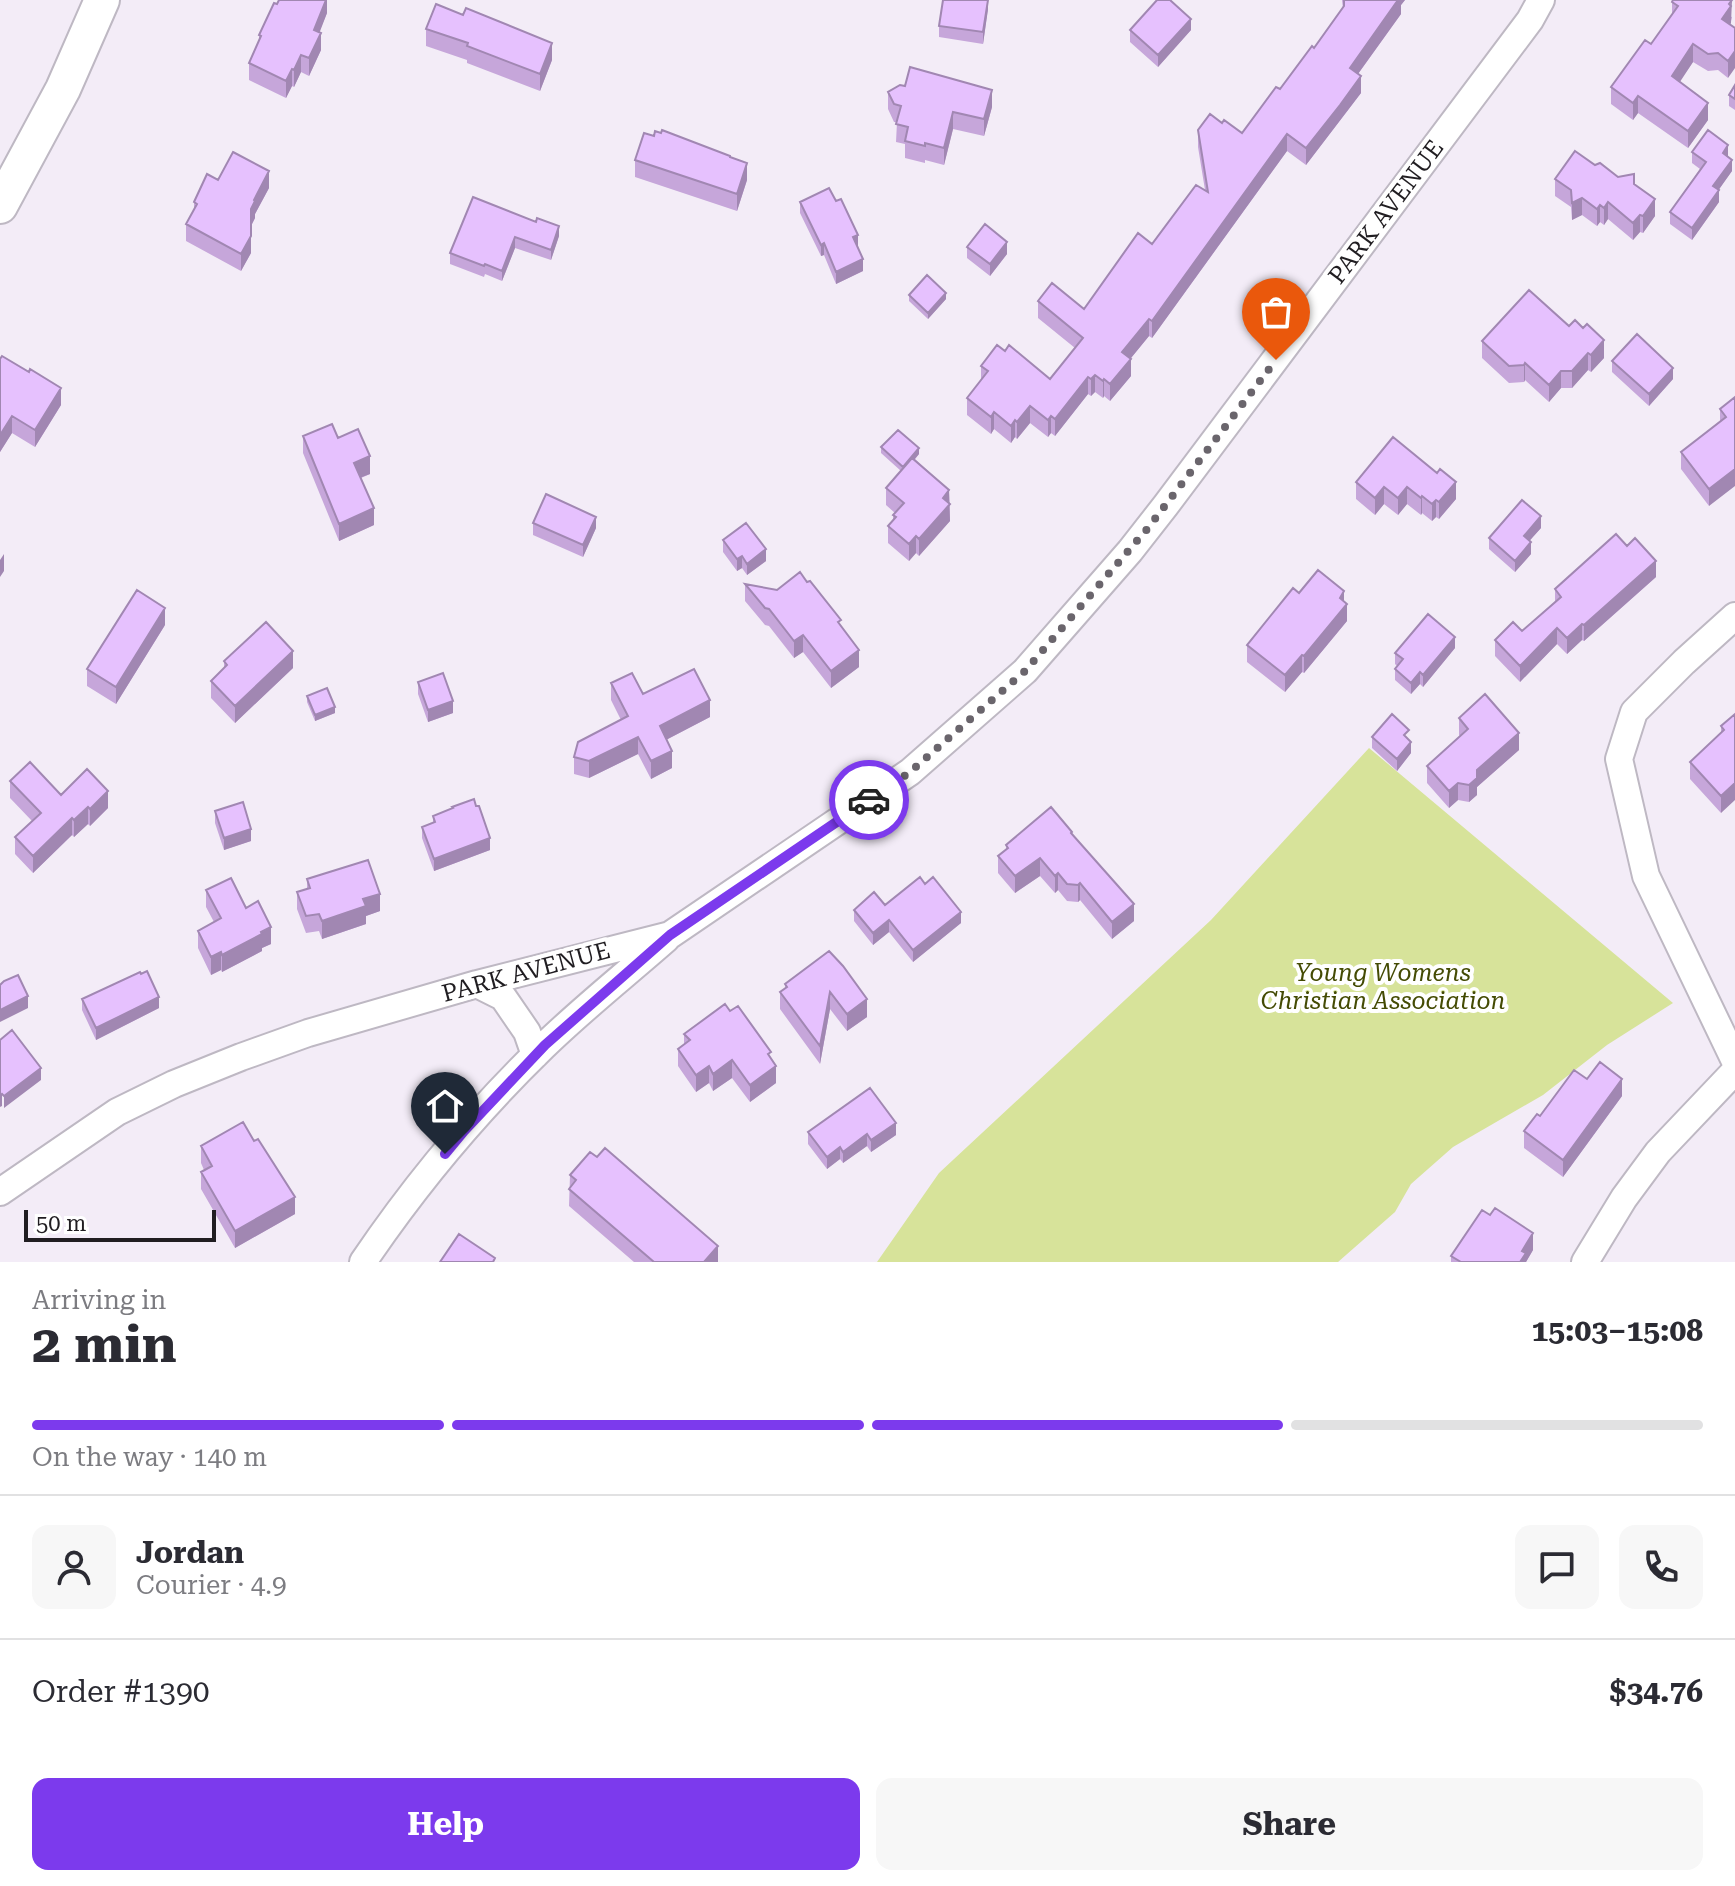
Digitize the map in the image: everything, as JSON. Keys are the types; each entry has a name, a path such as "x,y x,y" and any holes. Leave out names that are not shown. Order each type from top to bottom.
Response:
{"main road":[{"path":"0,206 63,89 102,0"}],"street":[{"name":"PARK AVENUE","path":"0,1192 117,1112 174,1084 308,1033 477,984 670,935 910,772 1025,671 1130,551 1530,20 1541,0"},
{"path":"1735,616 1634,712 1619,759 1646,876 1735,1061"},
{"path":"363,1262 390,1222 464,1131 535,1055 670,935"},
{"path":"477,984 503,997 527,1032 535,1055"},
{"path":"1585,1262 1624,1198 1658,1152 1735,1071"}],"green space":[{"name":"Young Womens Christian Association","path":"1369,748 1673,1003 1607,1045 1543,1095 1453,1147 1411,1184 1395,1212 1338,1262 877,1262 939,1173 1211,920"}],"building":[{"path":"279,0 326,0 314,30 321,33 309,58 301,55 286,81 249,63 274,3 277,4"},
{"path":"943,0 988,0 983,32 939,26"},
{"path":"1157,0 1170,0 1191,19 1158,55 1130,30"},
{"path":"1344,0 1398,0 1350,68 1361,76 1306,148 1287,134 1152,321 1149,319 1122,352 1131,359 1110,384 1095,375 1091,379 1088,377 1055,419 1051,416 1048,420 1030,406 1011,426 994,412 991,417 967,398 988,371 981,366 997,345 1005,351 1009,345 1050,379 1083,338 1038,301 1052,283 1084,309 1138,233 1152,244 1196,185 1208,192 1198,130 1210,114 1242,133 1276,87 1280,89 1312,46 1314,48 1344,6"},
{"path":"1673,0 1732,0 1722,19 1735,28 1735,51 1728,61 1718,53 1708,54 1693,44 1672,76 1708,103 1688,131 1638,96 1633,103 1611,87 1645,40 1651,44 1678,6"},
{"path":"436,4 463,15 466,8 552,43 540,74 426,29"},
{"path":"910,67 992,90 984,119 953,112 944,148 905,141 908,127 896,124 901,106 894,104 888,92 900,85 905,86"},
{"path":"1735,85 1735,99 1729,95"},
{"path":"662,130 747,163 737,194 635,160 644,133 654,136 655,131 661,133"},
{"path":"1708,130 1728,145 1723,153 1732,160 1713,186 1719,190 1692,228 1670,212 1706,162 1692,152"},
{"path":"1575,151 1595,165 1600,163 1618,177 1634,174 1634,184 1655,199 1643,216 1640,215 1633,223 1608,202 1604,208 1600,205 1597,209 1582,198 1572,203 1571,190 1555,179"},
{"path":"233,152 269,171 254,200 251,236 241,254 186,224 207,174 218,180"},
{"path":"829,188 836,201 841,199 858,235 853,237 863,259 836,272 824,243 821,245 800,202"},
{"path":"473,197 536,222 537,218 559,226 551,250 515,237 502,271 450,253"},
{"path":"985,224 1007,242 990,264 967,247"},
{"path":"927,275 946,293 928,313 909,295"},
{"path":"1529,290 1569,326 1575,320 1583,328 1587,324 1604,340 1572,371 1561,371 1549,385 1525,363 1509,366 1482,341"},
{"path":"1637,334 1673,368 1649,394 1612,361"},
{"path":"2,356 61,388 35,430 12,416 0,435"},
{"path":"1735,397 1735,469 1709,489 1681,452 1726,417 1720,409"},
{"path":"332,424 338,438 358,429 370,456 354,463 374,508 339,524 303,436"},
{"path":"898,430 919,448 903,467 881,447"},
{"path":"1393,437 1437,473 1440,469 1456,482 1439,502 1436,500 1432,504 1407,487 1398,498 1384,487 1375,498 1356,482"},
{"path":"912,458 949,490 943,498 950,504 919,539 916,536 909,544 888,526 904,503 886,488"},
{"path":"546,494 596,517 583,545 533,523"},
{"path":"1522,500 1541,516 1524,536 1531,542 1515,561 1489,538"},
{"path":"746,523 766,549 747,564 742,556 737,559 723,540"},
{"path":"1616,534 1627,546 1635,538 1656,561 1567,638 1557,628 1520,666 1495,640 1513,622 1522,631 1561,597 1555,589"},
{"path":"1318,570 1344,591 1340,598 1347,604 1285,675 1247,645 1293,588 1299,593"},
{"path":"800,572 841,620 838,622 859,650 831,671 803,635 794,641 745,584 777,590"},
{"path":"137,590 165,608 116,687 87,669"},
{"path":"1428,614 1455,637 1423,675 1420,672 1411,683 1395,669 1403,659 1395,653"},
{"path":"266,622 293,651 235,706 211,681 227,665 224,661"},
{"path":"694,669 710,700 660,726 672,751 651,761 638,737 589,761 574,757 578,742 628,716 611,683 632,673 643,694"},
{"path":"443,673 453,701 428,710 418,682"},
{"path":"327,688 335,707 315,715 307,696"},
{"path":"1485,694 1519,733 1477,770 1477,778 1469,785 1458,783 1449,791 1427,766 1468,729 1459,718"},
{"path":"1392,714 1409,730 1404,735 1411,742 1397,759 1372,737"},
{"path":"1735,714 1735,783 1721,796 1690,762 1724,730 1721,726"},
{"path":"30,762 61,795 87,769 108,791 90,809 88,807 74,820 72,818 33,856 15,837 41,813 10,781"},
{"path":"474,799 490,838 434,859 422,827 435,822 433,816"},
{"path":"243,802 251,829 224,838 215,811"},
{"path":"1051,807 1134,904 1112,922 1080,883 1067,884 1058,873 1055,876 1040,858 1015,876 998,856 1008,848 1006,845"},
{"path":"368,860 380,894 363,899 366,906 322,921 319,914 306,916 297,892 310,888 307,879"},
{"path":"920,877 925,884 933,877 961,912 913,950 889,920 873,933 854,910 874,892 885,905"},
{"path":"231,878 246,908 258,901 271,927 222,955 221,952 211,957 198,931 221,918 206,890"},
{"path":"829,951 867,999 847,1014 830,992 820,1046 780,992 787,987 785,984"},
{"path":"147,971 159,997 96,1028 82,999"},
{"path":"18,975 28,996 0,1010 0,985"},
{"path":"725,1004 730,1011 738,1006 771,1052 768,1054 776,1066 750,1085 732,1060 713,1074 709,1066 696,1075 678,1049 690,1040 684,1034"},
{"path":"12,1030 41,1068 0,1096 0,1040"},
{"path":"1600,1062 1622,1079 1563,1160 1524,1131 1537,1114 1540,1116 1574,1070 1587,1079"},
{"path":"870,1088 896,1123 871,1140 867,1134 843,1152 840,1147 827,1157 808,1132"},
{"path":"243,1122 254,1141 258,1139 295,1197 235,1231 201,1172 212,1166 201,1146"},
{"path":"605,1148 718,1246 704,1262 654,1262 569,1189 576,1180 570,1175 590,1152 597,1157"},
{"path":"1495,1208 1533,1233 1522,1251 1526,1253 1520,1262 1461,1262 1451,1256 1482,1210 1490,1215"},
{"path":"459,1234 495,1258 493,1262 440,1262"}],"way so far":[{"path":"869,800 910,772 1025,671 1130,551 1276,360"}],"route":[{"path":"445,1154 545,1045 670,935 869,800"}]}
